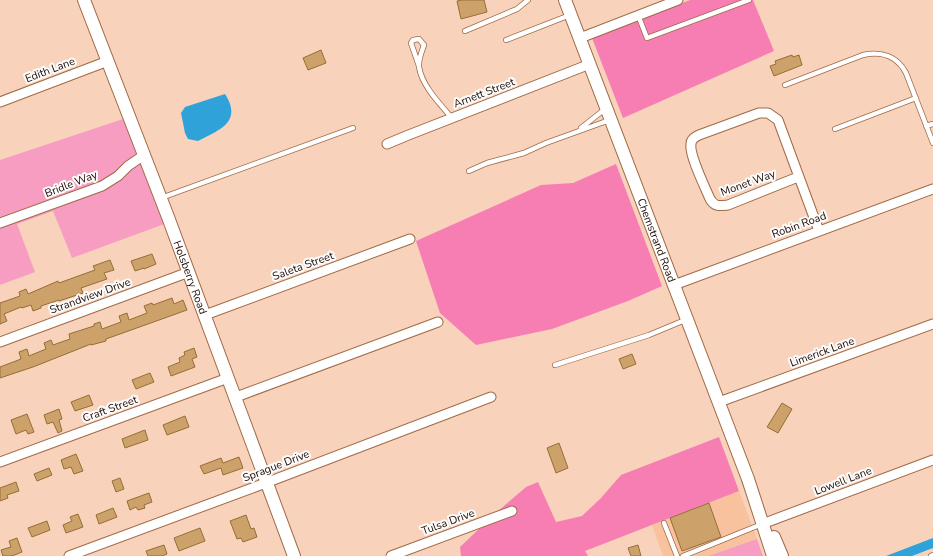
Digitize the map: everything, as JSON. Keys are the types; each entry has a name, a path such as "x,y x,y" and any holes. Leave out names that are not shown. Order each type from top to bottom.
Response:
{"street":[{"name":"Holsberry Road","path":"84,0 189,272 294,556"},
{"name":"Chemstrand Road","path":"565,0 748,479 764,523 773,556"},
{"path":"580,38 678,0"},
{"name":"Edith Lane","path":"0,102 108,61"},
{"name":"Arnett Street","path":"387,144 590,64"},
{"name":"Monet Way","path":"798,177 728,205 714,205 710,199 691,152 690,143 693,138 699,135 759,113 768,113 778,120 819,231"},
{"name":"Bridle Way","path":"0,223 102,186 118,176 128,166 144,155"},
{"name":"Robin Road","path":"674,285 933,189"},
{"name":"Saleta Street","path":"205,315 410,239"},
{"name":"Strandview Drive","path":"0,342 189,272"},
{"path":"236,397 438,322"},
{"name":"Limerick Lane","path":"719,402 933,324"},
{"name":"Craft Street","path":"0,462 228,378"},
{"name":"Sprague Drive","path":"69,556 491,397"},
{"name":"Lowell Lane","path":"764,523 933,460"},
{"name":"Tulsa Drive","path":"391,556 512,511"},
{"name":"Chemstrand Road","path":"764,523 782,556"}],"lane":[{"path":"465,31 517,9 528,0"},
{"path":"638,16 646,38 749,0"},
{"path":"506,40 571,15"},
{"path":"419,66 424,45 419,39 413,40 411,43 419,66 428,88 452,118"},
{"path":"785,85 863,55 874,53 896,60 902,66 933,143"},
{"path":"835,129 916,98"},
{"path":"577,132 608,112"},
{"path":"469,171 487,163 524,153 546,143 607,121 608,112"},
{"path":"926,126 933,124"},
{"path":"161,198 353,128"},
{"path":"555,365 649,336 687,319"},
{"path":"664,523 677,556"},
{"path":"683,556 764,523"}],"shaded area":[{"path":"690,0 753,0 774,51 623,118 592,38"},
{"path":"126,118 167,223 72,258 53,211 17,224 35,272 0,285 0,160"},
{"path":"616,164 662,286 628,301 552,329 476,345 440,313 416,241 541,185 573,183"},
{"path":"719,437 739,491 585,551 588,556 461,556 460,547 480,528 517,514 514,506 497,512 526,487 538,482 556,522 582,516 601,498 621,475"},
{"path":"739,491 757,539 708,556 663,556 652,525"},
{"path":"757,539 763,556 708,556"}],"water":[{"path":"225,94 230,104 231,112 230,118 226,124 221,129 198,141 188,139 185,133 181,113 185,107"},
{"path":"933,538 933,548 912,556 886,556"}],"building":[{"path":"484,0 487,12 461,19 457,1"},
{"path":"321,50 326,63 308,70 303,58"},
{"path":"792,55 793,57 799,55 802,65 774,76 770,66 776,64 775,61"},
{"path":"152,254 156,264 135,271 131,261"},
{"path":"110,260 114,270 104,273 107,279 81,288 83,293 41,306 41,308 33,311 31,305 21,307 4,314 7,321 0,324 0,303 20,296 19,292 26,289 28,294 58,281 59,283 95,270 93,266"},
{"path":"172,298 174,304 183,300 187,310 106,339 106,341 91,344 33,367 0,378 0,367 21,359 19,352 27,349 29,356 46,349 44,343 51,340 53,345 70,339 69,334 94,326 94,324 100,322 102,329 121,322 119,316 127,313 129,320 147,313 144,306 152,303 153,305"},
{"path":"194,348 197,357 192,359 195,367 171,376 168,367 180,362 179,358 185,355 184,352"},
{"path":"632,354 636,364 623,369 619,359"},
{"path":"150,373 154,382 136,389 132,380"},
{"path":"89,395 93,405 75,411 71,402"},
{"path":"782,403 792,409 778,433 767,427"},
{"path":"59,409 62,419 59,420 62,431 58,433 53,422 47,424 44,415"},
{"path":"27,414 34,432 28,434 26,430 16,434 11,420"},
{"path":"185,416 189,427 167,435 163,425"},
{"path":"145,430 148,440 125,448 122,439"},
{"path":"559,443 568,468 556,473 547,448"},
{"path":"76,454 83,471 74,474 71,467 64,469 61,460"},
{"path":"239,457 243,468 223,475 221,468 204,474 200,466 221,458 223,463"},
{"path":"49,468 52,475 37,481 34,474"},
{"path":"120,478 124,489 116,492 112,481"},
{"path":"16,482 19,491 7,495 8,498 0,501 0,488"},
{"path":"149,493 152,502 144,505 145,508 138,510 136,507 130,510 127,501"},
{"path":"709,503 721,537 682,551 670,518"},
{"path":"113,508 117,517 99,524 96,515"},
{"path":"78,514 83,527 66,533 63,525 72,521 70,517"},
{"path":"246,515 251,529 254,528 257,537 243,542 241,538 237,539 230,521"},
{"path":"47,521 50,530 32,537 28,528"},
{"path":"200,528 205,541 179,551 174,538"},
{"path":"17,538 22,552 12,556 3,556 1,550 11,547 9,541"},
{"path":"164,545 167,554 162,556 148,556 146,551"},
{"path":"638,545 641,556 631,556 628,548"}]}
